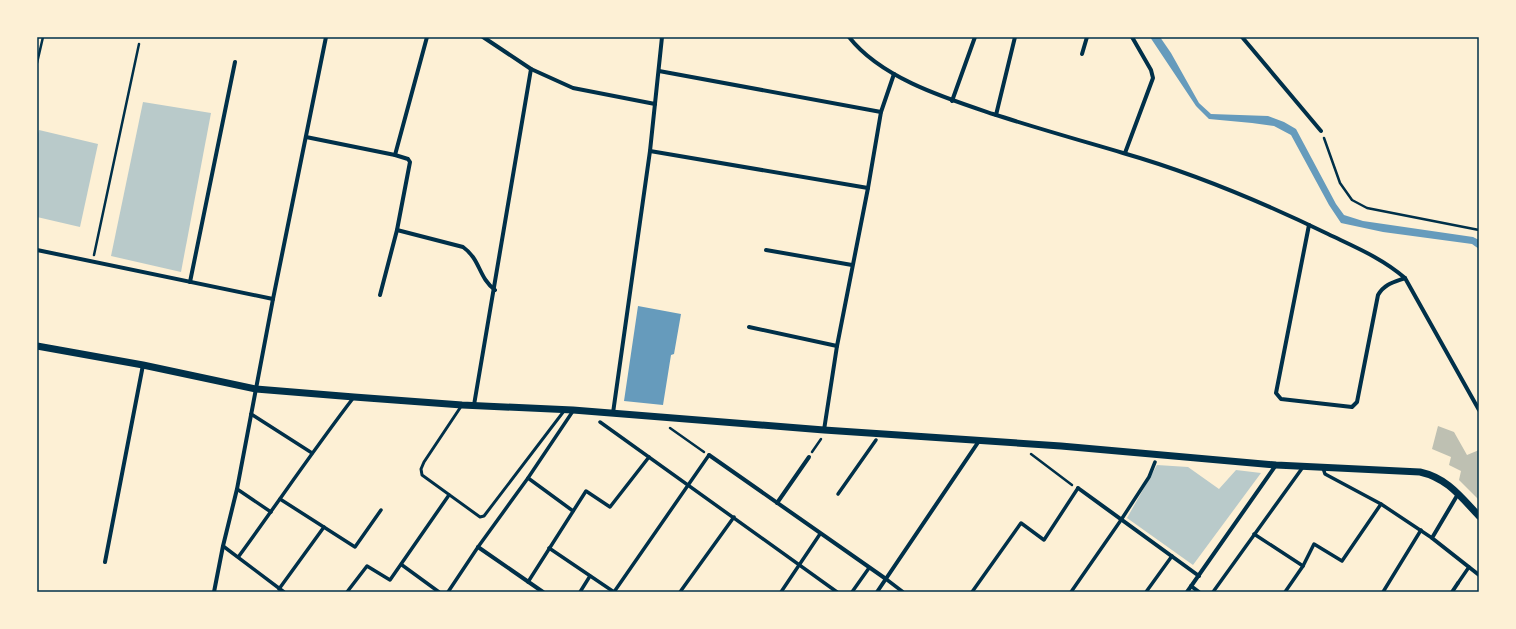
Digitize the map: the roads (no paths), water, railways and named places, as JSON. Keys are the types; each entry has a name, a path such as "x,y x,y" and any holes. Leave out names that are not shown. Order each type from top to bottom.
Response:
{"street":[{"path":"214,592 223,546 237,489 273,299 326,37"},
{"path":"395,155 427,37"},
{"path":"483,37 531,70 573,88 656,104"},
{"path":"613,414 650,151 662,37"},
{"path":"849,37 856,46 876,63 894,74 952,101 1029,126 1125,153 1216,185 1309,225 1392,266 1405,278 1479,410"},
{"path":"952,101 975,37"},
{"path":"996,115 1015,37"},
{"path":"1082,54 1087,37"},
{"path":"1125,153 1153,78 1151,70 1132,37"},
{"path":"1242,37 1321,131"},
{"path":"190,282 235,62"},
{"path":"474,405 495,290 531,70"},
{"path":"659,71 881,112"},
{"path":"824,430 837,346 868,188 881,112 894,74"},
{"path":"306,137 408,158 410,162 397,230 380,295"},
{"path":"650,151 868,188"},
{"path":"1309,225 1276,393 1281,399 1352,407 1355,405 1357,402 1378,295 1380,290 1386,285 1405,278"},
{"path":"397,230 463,246 470,252 478,263 483,278 489,286 495,290"},
{"path":"37,250 273,299"},
{"path":"766,250 852,265"},
{"path":"749,327 837,346"},
{"path":"37,346 143,365 256,389 462,405 573,410 824,430 1060,446 1276,465 1304,465 1420,472 1432,475 1444,482 1479,516"},
{"path":"105,562 143,365"},
{"path":"239,556 312,453 354,397"},
{"path":"448,592 478,547 528,478 573,410"},
{"path":"251,414 312,453"},
{"path":"600,422 837,592"},
{"path":"838,494 876,440"},
{"path":"877,592 979,441"},
{"path":"549,548 614,592 709,456 903,592"},
{"path":"528,582 586,490 610,507 649,457"},
{"path":"777,504 809,457"},
{"path":"1071,592 1149,477 1155,462"},
{"path":"1187,592 1276,465"},
{"path":"1213,592 1304,465"},
{"path":"1323,466 1325,474 1381,504 1432,538 1479,575"},
{"path":"528,478 573,511"},
{"path":"972,592 1021,523 1044,540 1078,488 1199,576"},
{"path":"237,489 271,512"},
{"path":"1432,538 1458,494"},
{"path":"347,592 367,566 390,580 402,565 449,495"},
{"path":"280,499 355,547 381,510"},
{"path":"1285,592 1303,566 1314,544 1342,561 1381,504"},
{"path":"680,592 734,517"},
{"path":"279,589 324,527"},
{"path":"1383,592 1420,530"},
{"path":"781,592 820,534"},
{"path":"1254,534 1303,566"},
{"path":"223,546 239,556 284,592"},
{"path":"478,547 543,592"},
{"path":"1146,592 1172,556"},
{"path":"402,565 439,592"},
{"path":"1452,592 1469,567"},
{"path":"852,592 869,568"},
{"path":"580,592 590,576"},
{"path":"1191,586 1199,592"}],"lane":[{"path":"462,405 424,462 421,469 424,478 480,517 484,516 565,410"}],"water":[{"path":"1150,37 1160,37 1171,53 1199,103 1211,114 1268,116 1284,122 1296,129 1336,204 1344,215 1363,221 1473,237 1479,240 1479,249 1472,244 1383,232 1341,223 1329,205 1291,135 1274,126 1209,119 1196,106"},
{"path":"638,306 681,314 674,354 671,355 663,405 624,401"}]}
